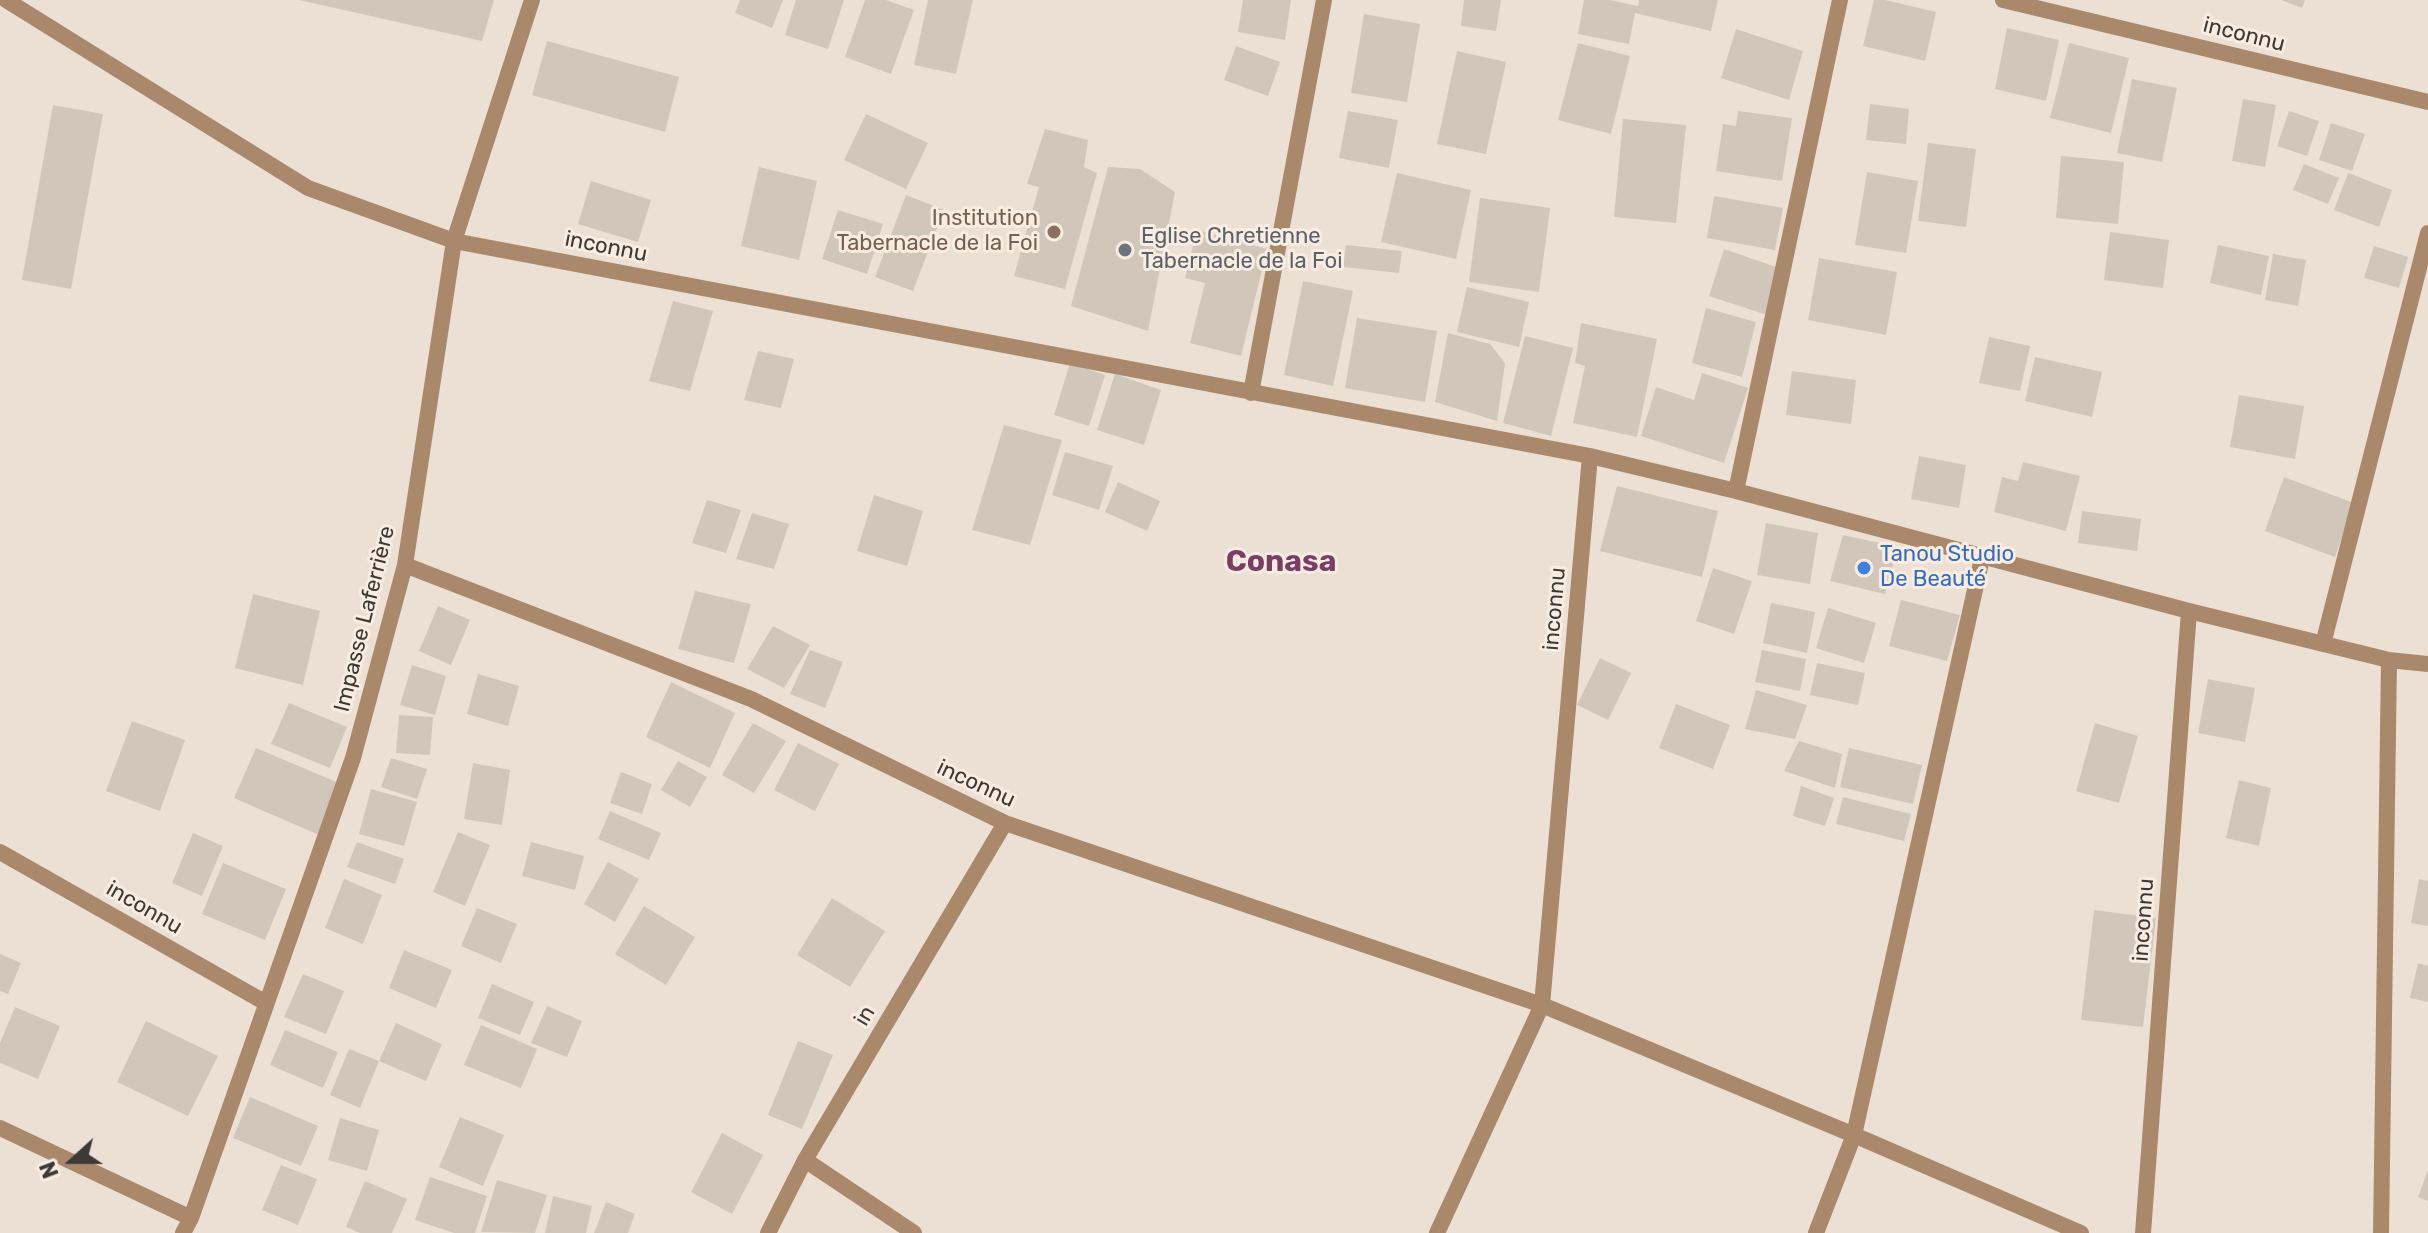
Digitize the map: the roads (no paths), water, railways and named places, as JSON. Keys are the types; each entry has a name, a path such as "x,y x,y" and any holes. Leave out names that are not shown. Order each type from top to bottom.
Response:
{"street":[{"name":"inconnu","path":"6,0 308,188 454,241 1590,456 1736,491 2189,611 2389,660 2428,664"},
{"name":"Impasse Laferrière","path":"183,1233 191,1218 353,758 405,565 454,241 532,0"},
{"path":"1251,393 1324,0"},
{"path":"1736,491 1840,0"},
{"name":"inconnu","path":"2003,0 2428,102"},
{"path":"2323,644 2428,233"},
{"name":"inconnu","path":"1437,1233 1542,1005 1590,456"},
{"path":"1816,1233 1854,1135 1982,558"},
{"name":"inconnu","path":"405,565 751,699 1005,823 1542,1005 2081,1233"},
{"name":"inconnu","path":"2143,1233 2189,611"},
{"path":"2381,1233 2389,660"},
{"name":"in","path":"768,1233 805,1160 1005,823"},
{"name":"inconnu","path":"0,852 266,1003"},
{"path":"0,1128 191,1218"},
{"path":"805,1160 914,1233"}],"place":[{"name":"Institution Tabernacle de la Foi","path":"1054,232"},
{"name":"Eglise Chretienne Tabernacle de la Foi","path":"1125,250"},
{"name":"Tanou Studio De Beauté","path":"1864,568"}],"district":[{"name":"Conasa","path":"1281,562"}]}
